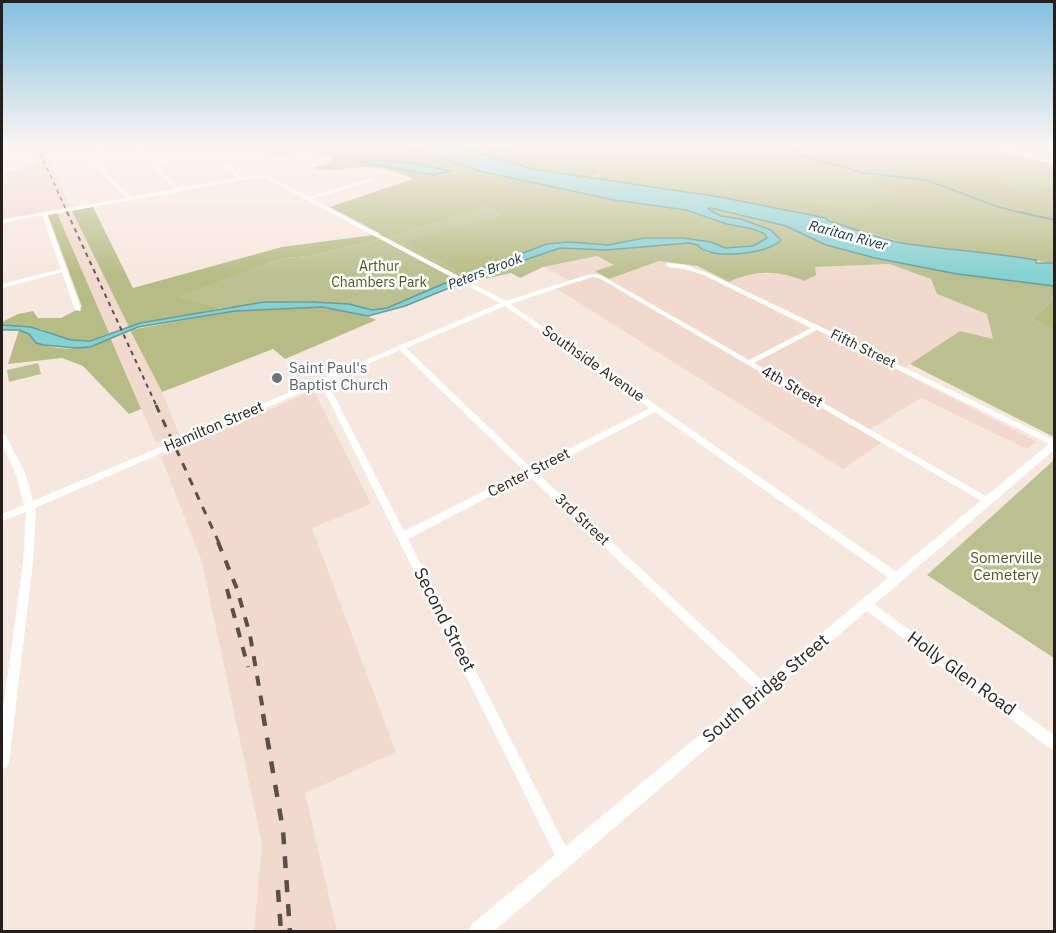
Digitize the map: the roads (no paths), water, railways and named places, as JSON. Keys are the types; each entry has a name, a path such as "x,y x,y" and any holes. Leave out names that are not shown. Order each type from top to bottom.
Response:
{"street":[{"path":"121,190 130,199"},
{"path":"2,221 178,190"},
{"name":"Southside Avenue","path":"290,190 505,303 897,578"},
{"path":"308,199 338,190"},
{"path":"44,214 78,310"},
{"name":"Fifth Street","path":"668,265 686,267 706,274 1054,444"},
{"path":"2,286 64,270"},
{"name":"Hamilton Street","path":"2,518 505,303 595,275"},
{"name":"4th Street","path":"595,275 750,362 988,501"},
{"path":"750,362 818,327"},
{"name":"3rd Street","path":"401,346 531,472 764,690"},
{"name":"Second Street","path":"322,381 565,860"},
{"name":"Center Street","path":"402,537 657,408"},
{"path":"2,436 21,475 30,506 28,563 2,762"},
{"name":"South Bridge Street","path":"478,932 867,605 1054,444"},
{"name":"Holly Glen Road","path":"867,605 1054,743"}],"water":[{"path":"565,190 670,190 720,197 826,218 828,221 898,242 1036,260 1036,263 1054,263 1054,286 957,274 875,258 826,245 786,226 711,208 708,209 721,216 741,219 771,230 781,240 765,249 739,254 713,253 689,243 606,250 560,248 481,275 405,306 368,316 322,307 235,311 138,327 90,347 76,348 44,345 36,343 29,334 19,330 2,330 2,325 31,327 71,340 90,341 140,323 264,302 349,304 372,310 387,308 464,275 547,244 568,242 608,245 644,238 683,238 711,242 725,248 753,246 767,238 765,234 753,229 727,224 686,210 614,200"}],"waterway":[{"path":"951,190 998,207 1027,214"},
{"path":"1020,212 1054,220"}],"railway":[{"path":"57,190 68,214"},
{"path":"67,212 157,407"},
{"path":"156,405 219,543"},
{"path":"218,542 237,589 250,635 264,716"},
{"path":"227,589 248,667"},
{"path":"263,714 283,830 290,932"},
{"path":"278,890 281,932"}],"place":[{"name":"Saint Paul's Baptist Church","path":"277,378"}],"water label":[{"name":"Raritan River","path":"848,236"},
{"name":"Peters Brook","path":"485,272"}],"park label":[{"name":"Arthur Chambers Park","path":"379,276"},
{"name":"Somerville Cemetery","path":"1006,568"}]}
